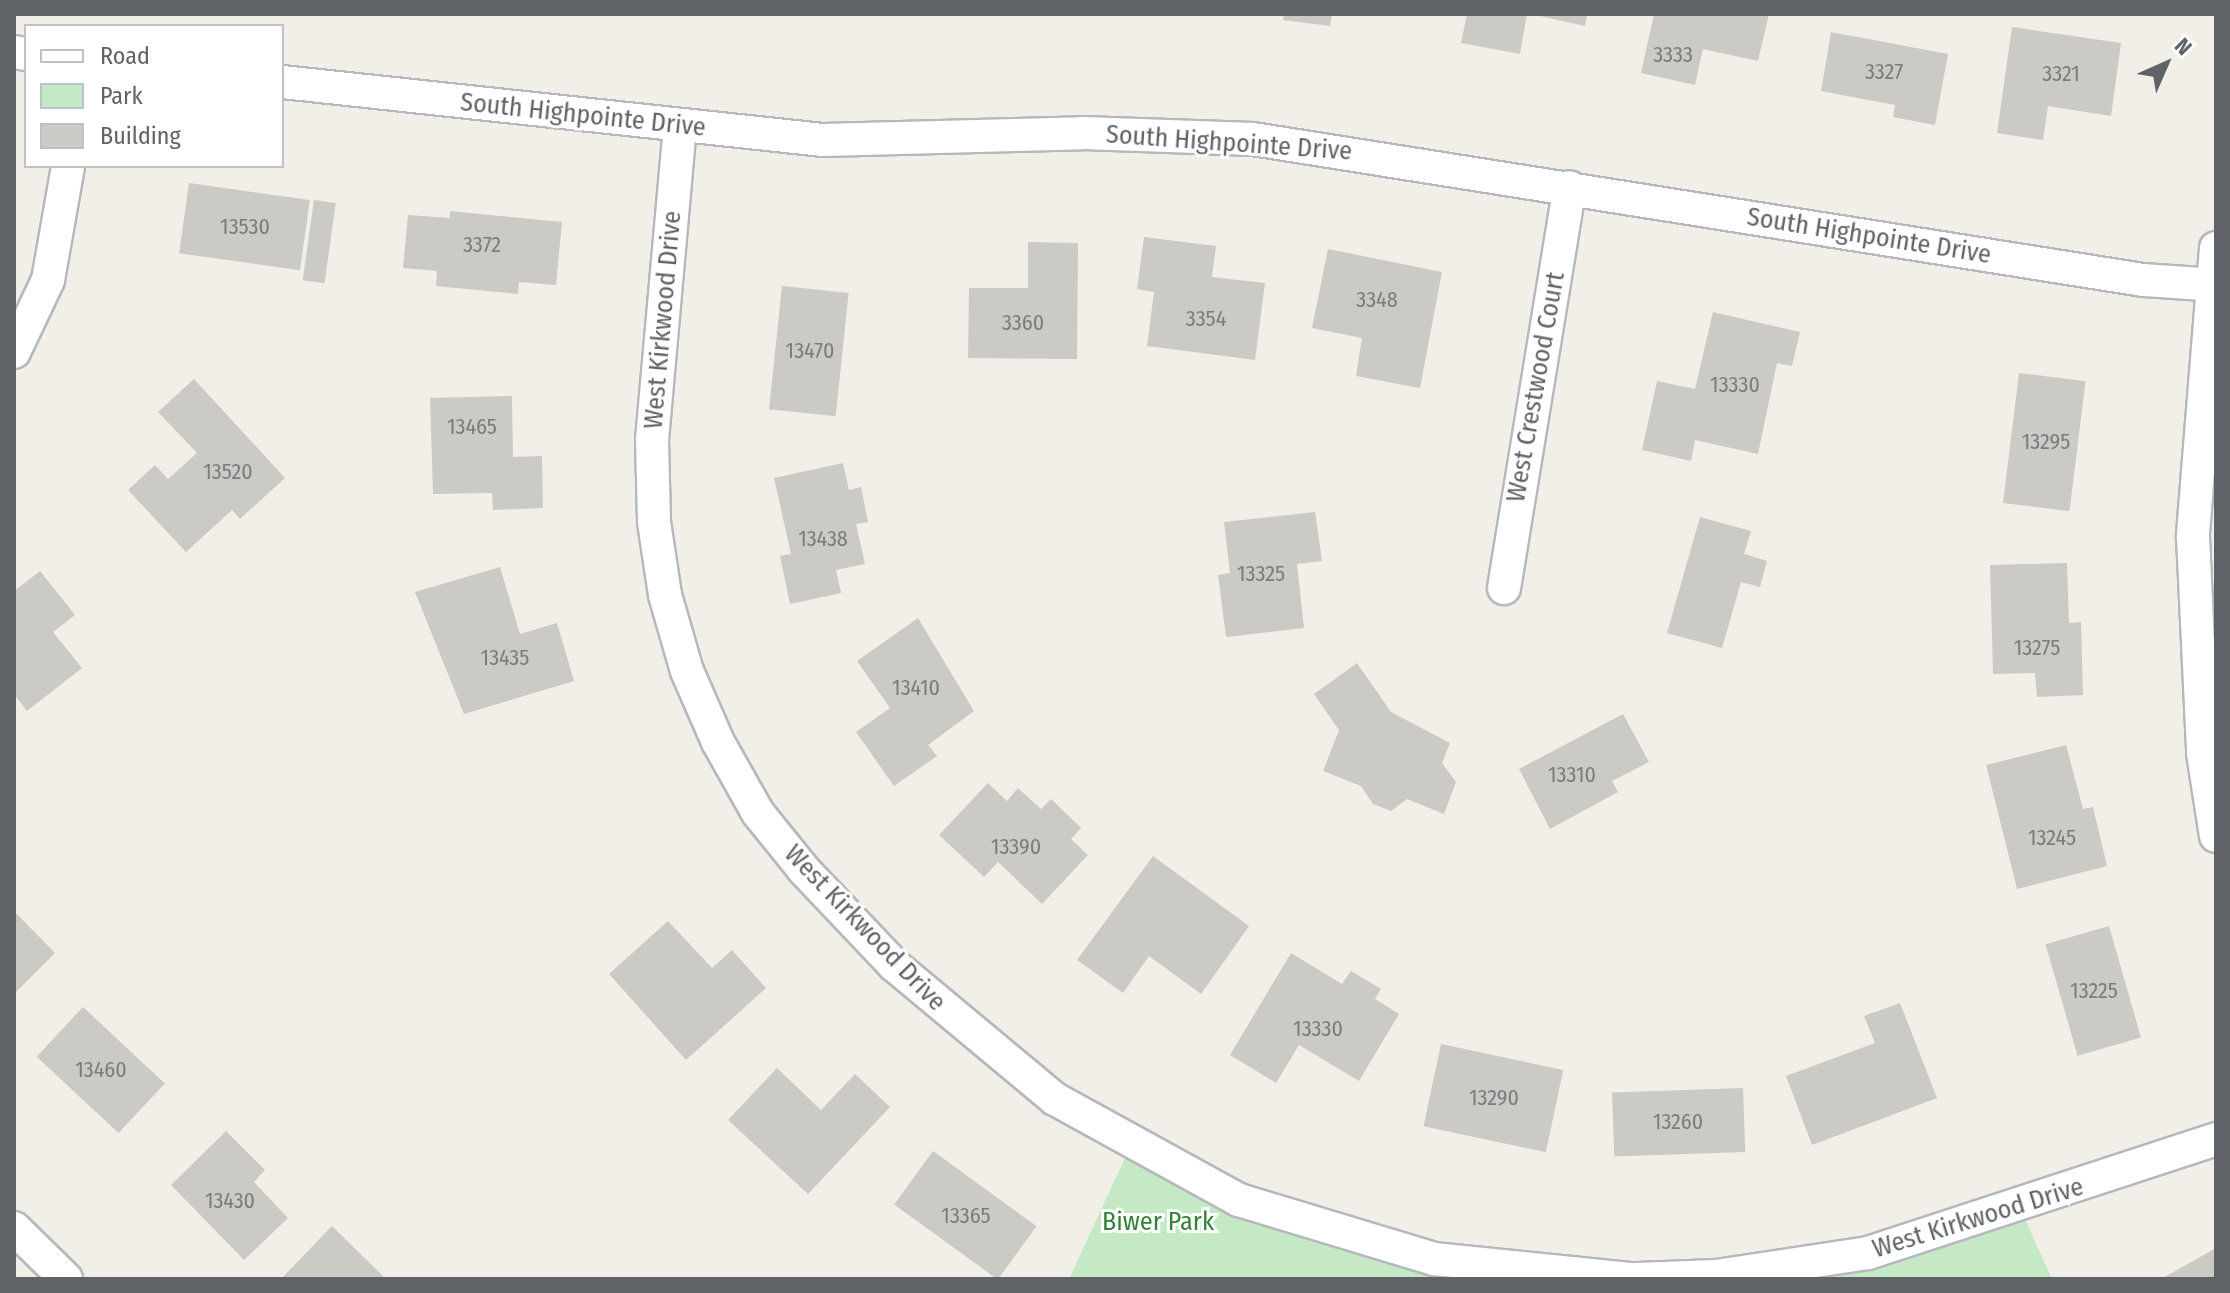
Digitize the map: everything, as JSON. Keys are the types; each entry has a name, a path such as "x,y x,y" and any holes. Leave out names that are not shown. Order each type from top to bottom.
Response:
{"street":[{"name":"South Highpointe Drive","path":"284,82 823,140 1083,133 1253,139 2143,280 2215,285"},
{"name":"West Kirkwood Drive","path":"680,126 652,440 654,522 665,595 687,671 718,742 758,813 804,870 905,975 1055,1099 1239,1200 1434,1259 1630,1279"},
{"path":"14,352 48,280 68,168"},
{"name":"West Crestwood Court","path":"1504,588 1570,187"},
{"path":"2216,248 2193,537 2203,753 2216,836"},
{"name":"West Kirkwood Drive","path":"1637,1279 1716,1276 1868,1253 2216,1139"},
{"path":"14,1228 66,1279"}],"green space":[{"name":"Biwer Park","path":"1131,1145 1297,1221 1630,1279 1069,1279"},
{"path":"2020,1208 2052,1279 1637,1279 1716,1276"}],"building":[{"path":"1284,14 1332,14 1330,26 1283,20"},
{"path":"1467,14 1527,14 1520,54 1461,43"},
{"path":"1531,14 1587,14 1585,26"},
{"path":"1654,14 1769,14 1758,61 1703,49 1695,85 1641,73"},
{"path":"2012,27 2121,43 2111,116 2048,106 2043,140 1997,133"},
{"path":"1831,32 1948,54 1935,125 1893,117 1895,105 1821,91"},
{"path":"189,183 310,200 300,270 179,253"},
{"path":"314,200 336,203 325,283 303,280"},
{"path":"450,211 562,222 556,285 519,282 518,294 436,286 437,271 403,268 408,215 450,218"},
{"path":"1144,237 1216,246 1212,277 1265,283 1255,360 1147,346 1154,292 1137,289"},
{"path":"1028,242 1078,243 1077,359 968,358 969,288 1028,288"},
{"path":"1328,249 1442,272 1420,388 1356,376 1362,338 1312,328"},
{"path":"782,286 849,293 836,416 769,409"},
{"path":"1713,312 1800,332 1792,366 1777,363 1758,454 1695,440 1691,461 1642,450 1657,381 1695,389"},
{"path":"2019,373 2086,381 2070,511 2003,503"},
{"path":"194,379 285,478 240,519 232,510 186,552 128,490 155,465 168,479 197,453 158,412"},
{"path":"512,396 513,457 542,456 543,508 493,510 492,493 433,494 430,398"},
{"path":"843,463 849,490 861,487 868,522 856,524 865,564 836,570 841,593 790,604 780,556 791,554 774,478"},
{"path":"1315,512 1322,561 1297,564 1304,628 1226,637 1218,575 1230,573 1224,522"},
{"path":"1700,517 1751,531 1744,554 1767,561 1760,587 1741,582 1722,648 1667,633"},
{"path":"2067,563 2069,623 2081,622 2083,695 2037,697 2035,673 1993,674 1990,565"},
{"path":"500,567 520,634 557,623 574,681 464,714 415,592"},
{"path":"40,571 75,615 53,632 82,668 27,711 14,694 14,591"},
{"path":"918,618 974,711 928,745 937,756 894,786 856,732 890,708 857,661"},
{"path":"1357,663 1391,712 1450,743 1442,763 1456,782 1444,814 1407,799 1391,811 1373,804 1361,786 1323,771 1339,730 1314,694"},
{"path":"1623,714 1649,762 1612,781 1618,792 1550,829 1519,769"},
{"path":"2066,745 2083,809 2093,807 2107,866 2017,889 1986,765"},
{"path":"988,783 1007,801 1018,788 1041,809 1051,799 1081,828 1071,839 1088,855 1042,904 998,862 984,877 939,835"},
{"path":"1153,856 1249,926 1201,994 1149,956 1123,993 1077,960"},
{"path":"14,911 55,953 14,994"},
{"path":"668,921 712,968 732,950 766,988 686,1060 609,974"},
{"path":"2109,926 2141,1038 2078,1056 2046,944"},
{"path":"1291,953 1342,984 1351,971 1381,989 1375,999 1399,1014 1359,1081 1299,1045 1276,1083 1230,1055"},
{"path":"1900,1003 1937,1098 1812,1145 1786,1076 1875,1043 1864,1016"},
{"path":"83,1007 165,1083 119,1133 37,1057"},
{"path":"1441,1044 1563,1070 1546,1152 1424,1126"},
{"path":"777,1068 821,1110 855,1074 890,1107 808,1194 728,1120"},
{"path":"1743,1088 1745,1152 1614,1157 1612,1093"},
{"path":"226,1131 265,1170 254,1182 288,1218 244,1260 171,1185"},
{"path":"933,1151 1037,1226 997,1279 894,1204"},
{"path":"332,1226 386,1279 281,1279"},
{"path":"2216,1248 2216,1279 2161,1279"}]}
